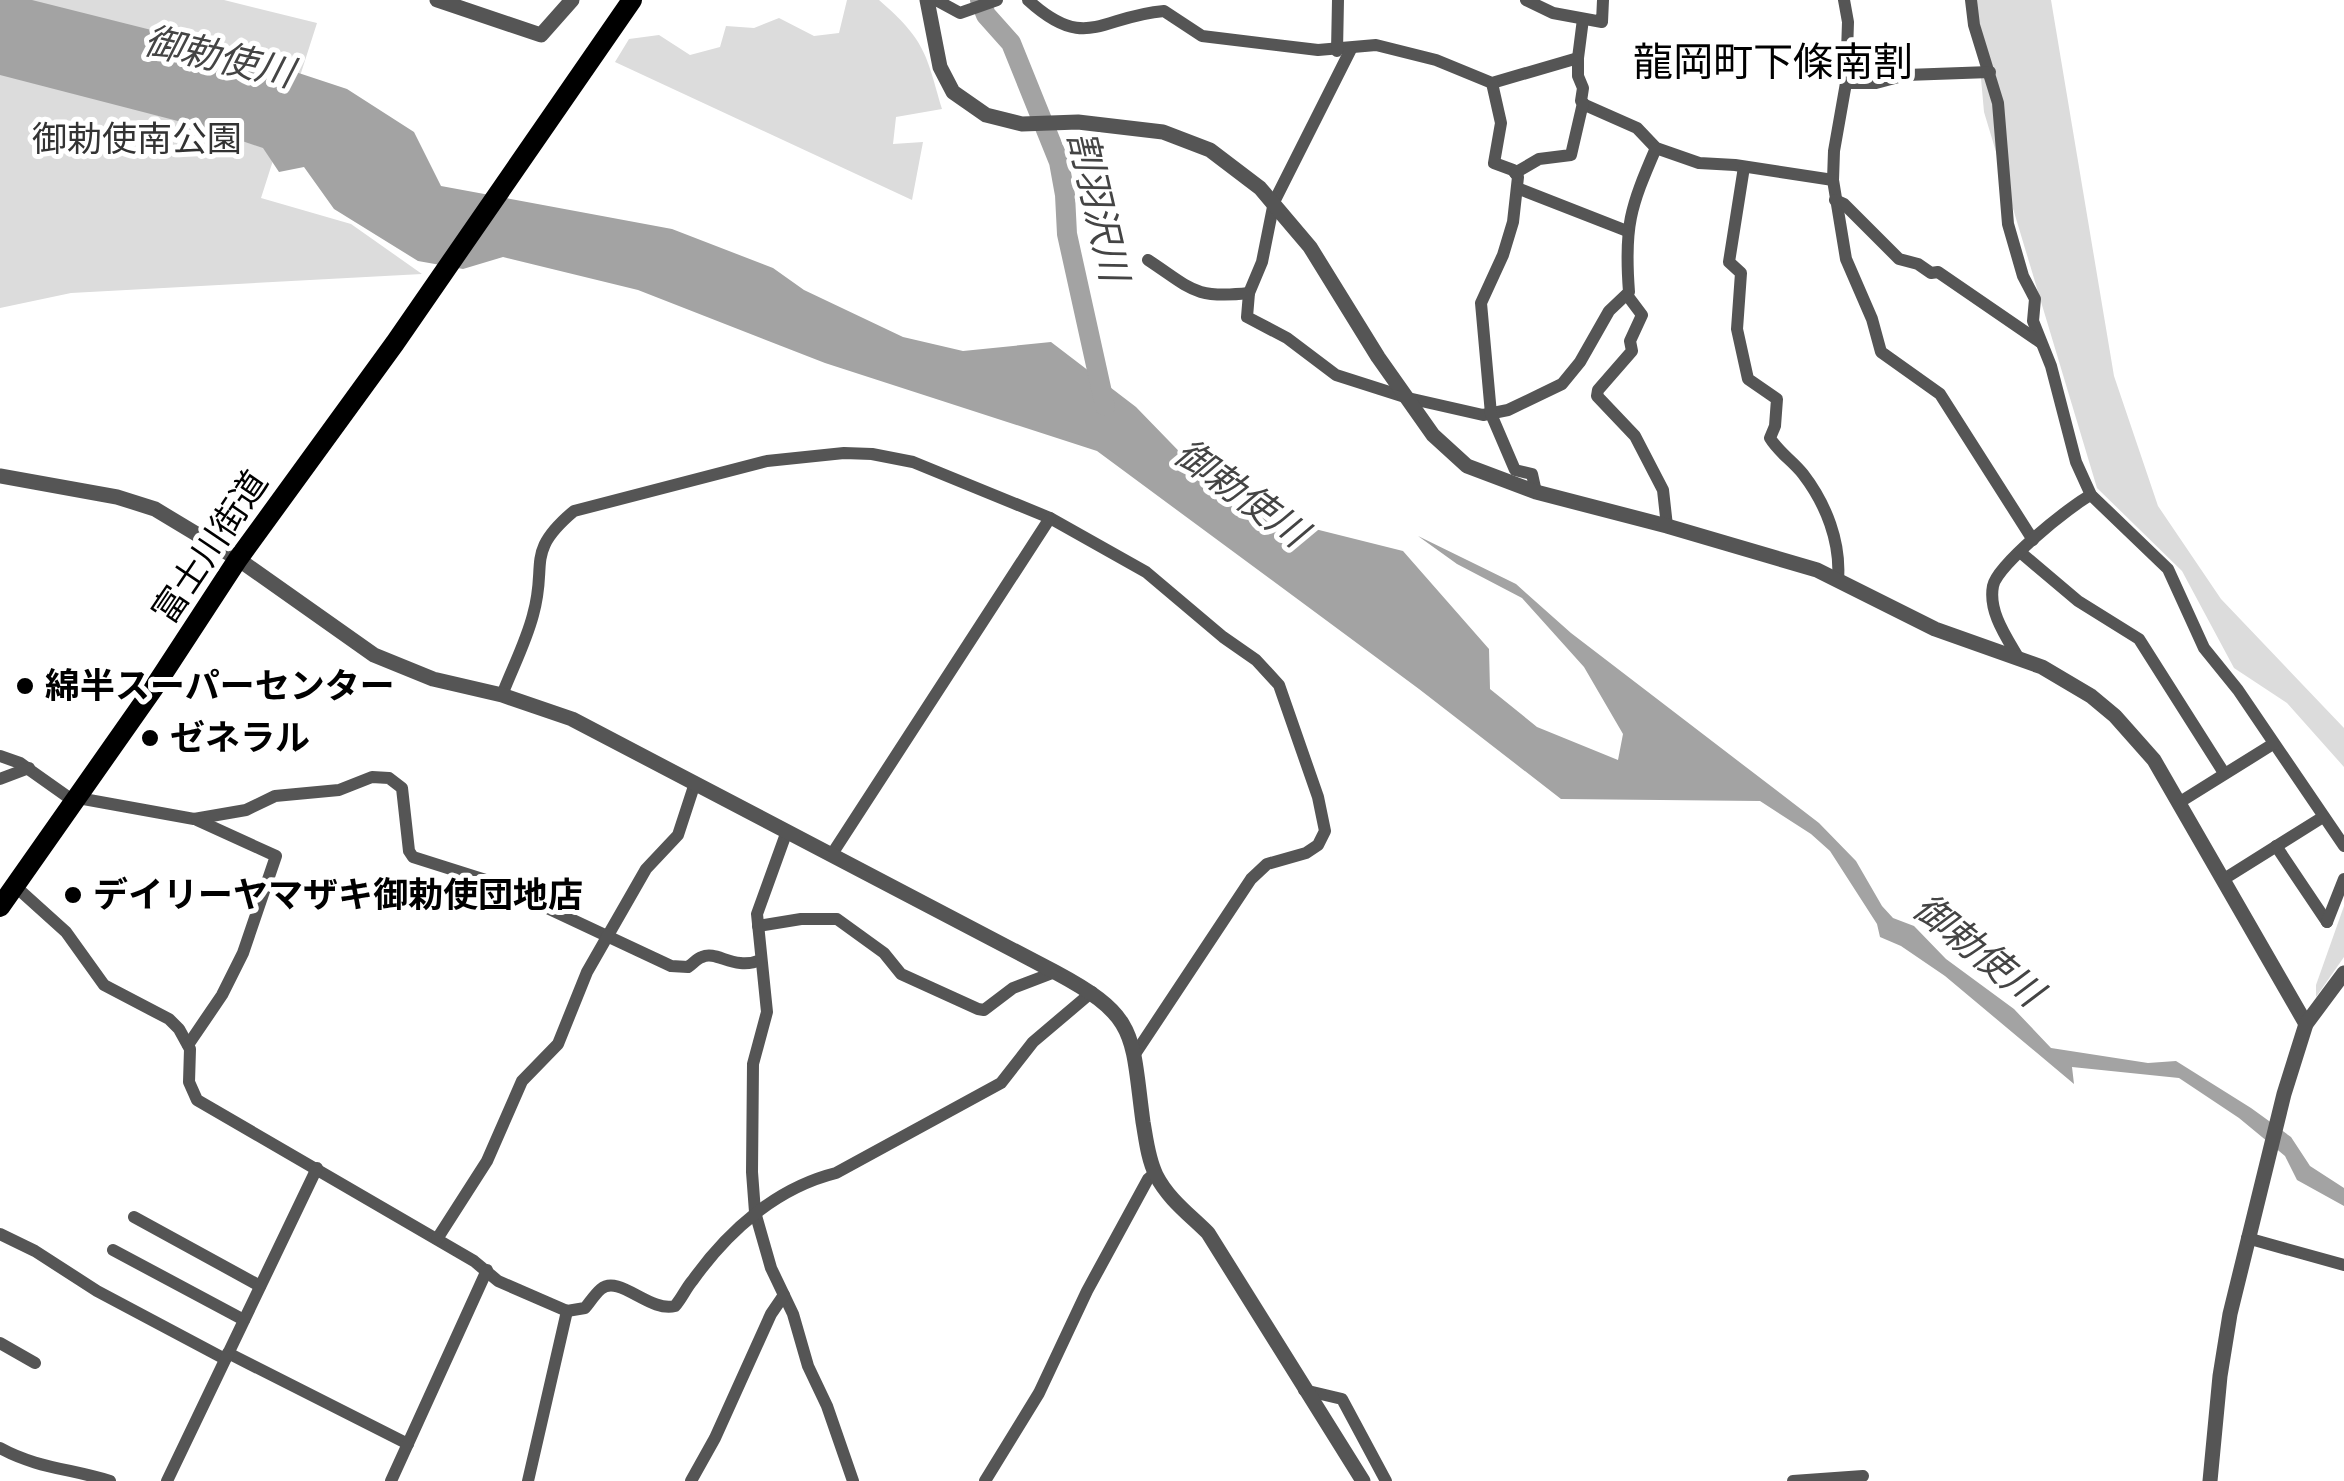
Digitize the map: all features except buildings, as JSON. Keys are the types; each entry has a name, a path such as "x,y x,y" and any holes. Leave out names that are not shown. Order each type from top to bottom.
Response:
{"main road":[{"name":"富士川街道","path":"0,908 238,559 632,0"}],"street":[{"path":"437,0 542,35 572,0"},
{"path":"927,0 940,67 953,92 986,116 1022,124 1078,122 1163,132 1210,150 1274,202 1310,246 1378,358 1433,435 1467,466 1536,492 1782,558 1838,580 1935,629 2071,682 2100,704 2154,760 2306,1024"},
{"path":"936,0 960,13 997,0"},
{"path":"1028,0 1059,25 1070,28 1083,30 1164,12 1202,36 1344,50 1376,45 1436,60 1492,83 1578,58"},
{"path":"1338,0 1344,50 1274,202 1262,262 1249,292 1247,317 1288,338 1336,375 1408,398 1490,414 1522,404 1562,384 1580,362 1610,310 1627,295"},
{"path":"1526,0 1554,13 1602,22 1604,0"},
{"path":"1844,0 1848,22 1846,83 1833,180 1846,259 1872,319 1881,352 1940,394 2033,540"},
{"path":"1971,0 1974,25 1998,102 2008,224 2023,276 2035,299 2034,321 2051,366 2070,446 2091,495 2168,569 2204,648 2238,690 2344,846"},
{"path":"1536,492 1532,474 1515,470 1509,460 1490,414 1481,304 1503,256 1512,222 1516,180 1539,158 1572,155 1583,103 1578,58 1583,19"},
{"path":"1846,83 1876,84 1906,76 1990,72"},
{"path":"1492,83 1501,124 1494,164 1516,180 1626,230"},
{"path":"1583,103 1637,128 1656,148 1699,164 1744,166 1833,180"},
{"path":"1656,148 1634,199 1626,230 1627,295 1642,314 1630,341 1632,351 1598,390 1598,396 1635,436 1662,490 1667,526"},
{"path":"1744,166 1729,262 1742,273 1737,329 1748,378 1777,399 1770,438 1777,450 1800,470 1831,521 1838,580"},
{"path":"1835,200 1899,259 1918,264 1931,273 1938,272 2040,342"},
{"path":"1148,260 1200,294 1249,292"},
{"path":"502,695 538,598 538,560 544,544 574,510 767,461 844,453 913,462 1050,518 1146,572 1269,673 1284,698 1318,797 1325,831 1318,845 1306,853 1267,864 1251,880 1135,1054"},
{"path":"0,476 117,496 155,509 238,559 374,655 432,679 502,695 572,718 1092,992 1118,1015 1135,1054 1145,1131 1156,1173 1165,1190 1214,1241 1363,1481"},
{"path":"2019,659 1993,603 1997,576 2033,540 2091,495"},
{"path":"832,854 1050,518"},
{"path":"2020,552 2078,601 2139,639 2224,772"},
{"path":"2180,802 2273,744"},
{"path":"0,756 28,768 77,800 194,819 276,856 243,953 222,995 188,1046"},
{"path":"0,779 28,768"},
{"path":"194,819 246,810 275,796 340,790 372,777 389,778 402,788 409,851 413,856 492,882 606,939 678,968 688,968 708,956 738,965 761,960"},
{"path":"438,1239 487,1161 522,1081 558,1044 588,972 646,869 678,836 695,784"},
{"path":"2224,878 2323,817"},
{"path":"787,831 757,914 767,1012 753,1064 755,1212 770,1268 784,1295 853,1481"},
{"path":"2276,846 2327,922 2344,879"},
{"path":"15,886 66,932 104,984 169,1019 179,1029 188,1046 190,1090 197,1100 438,1239 498,1281 567,1310 585,1308 608,1285 618,1286 660,1308 675,1306 707,1263 755,1212 1001,1084 1033,1042 1092,992"},
{"path":"758,926 837,919 884,954 901,974 984,1010 1013,988 1055,972"},
{"path":"2210,1481 2220,1376 2249,1232 2284,1094 2306,1024 2344,973"},
{"path":"166,1481 317,1168"},
{"path":"985,1481 1039,1393 1087,1291 1148,1179 1156,1173"},
{"path":"134,1217 260,1286"},
{"path":"2249,1232 2344,1266"},
{"path":"0,1234 35,1250 97,1291 408,1444"},
{"path":"113,1250 244,1320"},
{"path":"2316,1256 2344,1257"},
{"path":"391,1481 487,1270"},
{"path":"691,1481 715,1438 771,1314 784,1295"},
{"path":"528,1481 567,1310"},
{"path":"0,1342 36,1364"},
{"path":"1304,1390 1342,1399 1386,1481"},
{"path":"0,1448 33,1464 58,1471 80,1471 110,1481"},
{"path":"1793,1481 1862,1476"}],"green space":[{"name":"御勅使南公園","path":"0,0 224,0 317,23 261,198 351,224 422,274 71,293 0,308"},
{"path":"847,0 879,0 915,37 932,74 942,109 896,117 893,144 923,142 912,200 615,62 629,39 659,35 690,55 720,47 726,26 754,28 779,18 814,36 839,33"},
{"path":"1974,0 2051,0 2114,376 2158,506 2221,599 2344,728 2344,767 2287,703 2234,668 2182,571 2097,488 1984,112"},
{"path":"2344,906 2344,957 2316,997 2316,985"}],"water":[{"name":"御勅使川","path":"0,0 32,0 223,48 347,89 414,132 441,186 672,229 773,268 804,290 903,337 963,351 1051,342 1136,407 1235,509 1403,551 1489,649 1490,689 1537,727 1618,760 1623,734 1584,667 1522,598 1457,564 1418,536 1516,584 1571,633 1819,823 1856,861 1893,918 1914,926 1946,959 2014,1009 2051,1048 2148,1063 2176,1061 2291,1137 2310,1166 2344,1188 2344,1206 2297,1180 2285,1156 2239,1118 2179,1078 2072,1067 2074,1084 1945,976 1901,946 1880,937 1877,924 1830,851 1760,801 1561,799 1097,451 825,363 638,290 503,257 463,269 418,261 334,209 304,167 279,172 263,148 201,127 0,75"}],"waterway":[{"name":"割羽沢川","path":"980,0 986,15 1011,43 1059,162 1067,234 1105,406"}],"place":[{"name":"綿半スーパーセンター","path":"25,686"},
{"name":"ゼネラル","path":"150,738"},
{"name":"デイリーヤマザキ御勅使団地店","path":"73,895"}],"district":[{"name":"龍岡町下條南割","path":"1773,62"}]}
